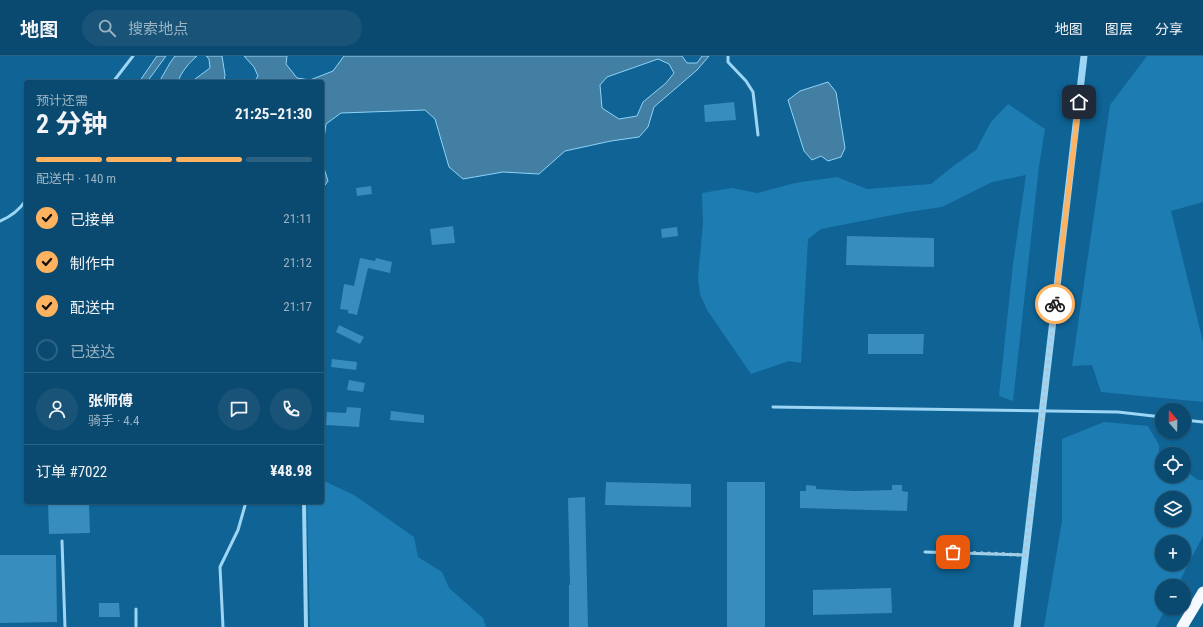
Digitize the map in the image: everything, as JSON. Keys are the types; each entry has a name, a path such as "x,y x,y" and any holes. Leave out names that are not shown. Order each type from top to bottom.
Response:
{"highway":[{"path":"1182,627 1203,592"}],"street":[{"path":"1017,627 1084,56"},
{"path":"304,504 306,627"}],"lane":[{"path":"115,80 134,56"},
{"path":"728,56 728,62 746,81 753,92 758,135"},
{"path":"0,221 8,218 24,203"},
{"path":"773,407 1042,410 1118,412 1155,416"},
{"path":"1191,421 1203,422"},
{"path":"223,627 220,567 238,530 245,504"},
{"path":"62,541 65,627"},
{"path":"925,552 1025,555"},
{"path":"136,609 136,627"}],"shaded area":[{"path":"157,56 166,56 148,80 140,80"},
{"path":"175,56 197,56 186,68 179,80 160,80"},
{"path":"206,56 222,56 224,80 194,80 210,68 209,59"},
{"path":"244,56 287,56 286,64 297,78 310,80 255,80 258,76 254,67"},
{"path":"344,56 682,56 687,63 697,63 702,56 709,56 697,70 654,107 648,127 639,137 611,141 565,151 539,174 503,172 463,179 449,167 435,119 425,110 341,113 326,124 324,139 324,80 310,80 333,71","holes":["658,59 669,64 674,73 666,83 643,102 637,116 619,119 602,108 600,85 607,77"]},
{"path":"1147,56 1203,56 1203,202 1171,211 1203,342 1203,402 1101,392 1092,365 1072,366 1110,105"},
{"path":"828,82 836,92 845,148 841,157 828,161 821,156 812,160 804,151 788,100 800,91"},
{"path":"1008,104 1045,129 1039,166 1013,401 999,396 1013,264 1026,175 992,182 942,207 821,229 808,239 801,363 789,361 751,374 707,310 700,294 698,278 703,223 702,193 732,188 757,193 795,183 837,177 867,189 931,184 976,150 991,122"},
{"path":"324,168 328,181 324,186"},
{"path":"1104,422 1148,426 1159,445 1159,447 1155,447 1155,483 1191,483 1191,475 1198,480 1203,480 1203,536 1191,559 1191,535 1155,535 1155,571 1185,571 1181,579 1155,579 1155,615 1162,615 1156,627 1044,627 1062,521 1062,439"},
{"path":"324,481 354,495 414,537 418,557 442,572 449,588 483,618 486,627 310,627 307,504 324,504"}],"building":[{"path":"734,102 736,120 705,122 704,105"},
{"path":"371,186 372,194 357,196 356,188"},
{"path":"453,226 455,243 432,245 430,229"},
{"path":"677,227 678,236 662,238 661,229"},
{"path":"847,236 934,238 934,267 846,265"},
{"path":"360,258 375,261 376,258 392,262 390,273 368,268 357,315 348,313 348,310 340,309 344,284 354,286"},
{"path":"339,325 364,337 360,344 336,332"},
{"path":"868,334 924,334 923,354 868,354"},
{"path":"332,359 357,362 356,370 331,367"},
{"path":"349,380 365,383 363,392 347,390"},
{"path":"347,407 361,408 359,427 326,425 327,412 346,413"},
{"path":"391,411 424,415 424,423 390,420"},
{"path":"606,482 691,484 691,507 605,505"},
{"path":"727,482 765,482 765,627 727,627"},
{"path":"806,485 816,486 816,489 854,491 892,490 892,485 902,485 902,491 908,492 907,511 800,508 800,491 806,491"},
{"path":"585,497 588,627 569,627 570,585 568,498"},
{"path":"48,504 89,504 90,533 49,534"},
{"path":"0,555 56,555 57,622 0,623"},
{"path":"891,588 892,613 813,615 813,590"},
{"path":"99,603 119,603 120,617 99,617"}],"way so far":[{"path":"953,552 1025,555 1055,304"}],"route":[{"path":"1055,304 1079,102"}]}
